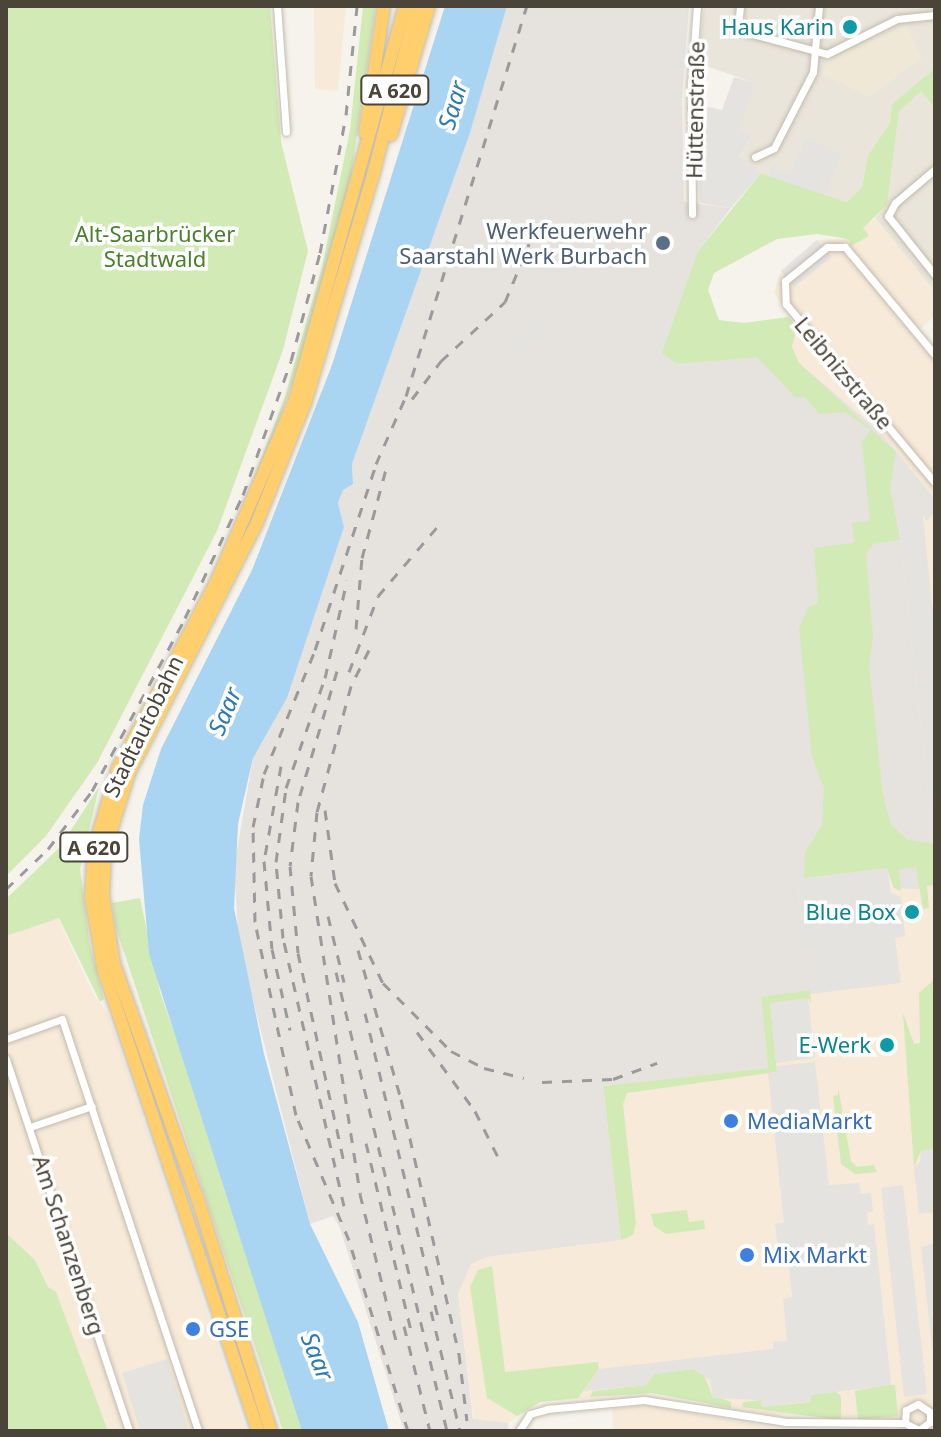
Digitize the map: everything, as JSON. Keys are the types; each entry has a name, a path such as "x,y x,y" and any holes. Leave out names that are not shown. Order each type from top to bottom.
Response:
{"highway":[{"path":"368,173 384,6"},
{"name":"A 620","path":"368,173 405,6"},
{"name":"A 620","path":"368,173 417,6"},
{"path":"368,173 410,78 428,11"},
{"name":"Stadtautobahn","path":"258,1431 103,967 93,921 92,874 103,808 118,768 218,578 270,463 368,173"},
{"name":"Stadtautobahn","path":"271,1431 197,1197 114,964 103,874 111,819 124,783 229,583 281,467 326,340 368,173"}],"street":[{"path":"277,6 286,132"},
{"name":"Hüttenstraße","path":"692,214 691,87 697,6"},
{"path":"740,6 736,25 738,30 827,54 907,16 935,15"},
{"path":"755,157 774,148 813,72 819,6"},
{"path":"935,169 895,203 888,216 935,275"},
{"name":"Leibnizstraße","path":"935,355 845,247 827,247 785,281 783,299 935,483"},
{"path":"6,1039 62,1019 198,1431"},
{"name":"Am Schanzenberg","path":"6,1059 129,1431"},
{"path":"30,1127 92,1106"},
{"path":"519,1431 521,1422 539,1411 644,1400 786,1422 871,1427 905,1423 919,1430 932,1424 930,1412 918,1404 906,1410 905,1423"}],"shaded area":[{"path":"314,6 346,6 338,91 315,89"},
{"path":"507,6 689,6 682,99 684,202 731,208 698,251 677,364 757,356 799,363 881,433 935,499 935,512 926,521 924,516 898,519 935,853 920,889 894,888 887,869 797,879 810,990 761,997 768,1068 603,1086 621,1240 487,1257 471,1264 458,1294 473,1419 508,1423 509,1431 404,1431 340,1228 333,1216 310,1224 239,945 234,868 253,758 287,698 344,527 338,503 343,490 353,484 352,464 470,133"},
{"path":"704,6 935,6 935,68 892,104 890,123 868,155 862,187 847,202 761,173 740,158 753,135 738,129 755,83 698,63"},
{"path":"907,25 921,58 870,97 821,74 835,56"},
{"path":"734,77 755,83 739,129 753,135 740,157 761,173 731,208 700,203 696,121 703,118 705,106 722,110"},
{"path":"921,91 935,108 935,292 875,218 887,205 899,112"},
{"path":"806,138 842,154 825,195 768,176 772,167 790,173"},
{"path":"875,218 935,292 935,316 913,335 935,362 935,853 895,496 896,452 799,363 792,347 797,327 774,293 781,271 817,240 848,239"},
{"path":"817,240 832,257 794,287 781,271"},
{"path":"528,297 545,327 531,376 513,346"},
{"path":"923,516 935,634 935,853 898,518"},
{"path":"935,853 935,1431 904,1431 896,1419 771,1414 652,1393 540,1402 508,1423 474,1420 458,1294 471,1264 487,1257 621,1240 603,1086 761,997 887,868 892,873"},
{"path":"887,868 891,893 901,897 905,936 895,938 901,983 810,994 797,879"},
{"path":"58,918 92,992 108,1014 246,1431 108,1431 56,1293 48,1287 35,1260 6,1233 6,936"},
{"path":"808,998 815,1058 776,1063 770,1003"},
{"path":"815,1062 829,1185 859,1183 861,1194 871,1193 873,1211 867,1213 868,1225 874,1224 891,1385 811,1395 811,1401 762,1407 761,1400 713,1398 710,1380 693,1369 654,1374 646,1385 584,1391 599,1369 773,1349 773,1342 787,1341 783,1299 792,1297 788,1258 779,1258 775,1224 784,1223 768,1073 777,1072 776,1066"},
{"path":"935,1149 935,1212 919,1214 914,1167 920,1162 921,1151"},
{"path":"903,1185 927,1394 904,1397 881,1188"},
{"path":"935,1243 935,1356 933,1356 921,1247"},
{"path":"167,1359 189,1431 140,1431 122,1373"},
{"path":"648,1406 789,1430 817,1431 613,1431 612,1409"}],"green space":[{"name":"Alt-Saarbrücker Stadtwald","path":"6,6 270,6 281,142 308,251 283,350 217,531 97,763 46,836 6,876"},
{"path":"363,6 376,6 350,183 309,336 265,461 247,497 285,396 322,267 350,130"},
{"path":"935,68 935,108 921,91 899,112 887,205 863,228 869,236 851,246 848,239 817,234 777,239 714,273 708,290 719,320 744,323 789,317 797,327 792,347 799,363 896,452 890,487 900,540 873,544 866,555 873,636 869,664 883,796 891,825 908,840 934,844 935,885 927,886 929,908 923,909 916,867 899,869 901,891 894,888 887,869 804,878 805,852 822,825 824,788 812,757 799,628 808,608 818,603 814,548 854,543 852,523 870,521 862,443 870,430 845,412 820,414 804,397 795,397 757,357 677,364 662,353 698,251 761,173 847,202 862,187 868,155 890,123 892,104"},
{"path":"99,787 80,869 90,945 104,999 100,1002 59,918 6,936 6,899 60,847"},
{"path":"140,898 160,992 223,1172 302,1431 283,1431 115,925 112,903"},
{"path":"935,979 935,1149 921,1151 914,1167 903,1013 914,1044 920,1043 919,993"},
{"path":"810,990 811,1004 809,999 770,1003 777,1072 627,1093 623,1104 636,1223 633,1235 621,1240 603,1086 768,1068 761,997"},
{"path":"838,1087 851,1161 857,1167 874,1165 877,1172 855,1174 841,1164 833,1096 838,1095"},
{"path":"687,1210 689,1222 704,1220 705,1229 666,1234 654,1226 651,1214"},
{"path":"6,1233 35,1260 48,1287 56,1292 108,1431 6,1431"},
{"path":"492,1266 505,1372 598,1362 599,1369 578,1398 540,1402 517,1416 487,1398 470,1287 478,1270"},
{"path":"702,1370 712,1395 731,1402 731,1408 652,1393 590,1397 593,1391 646,1385 654,1374"},
{"path":"895,1385 898,1416 858,1420 855,1391"},
{"path":"836,1392 841,1396 841,1420 742,1407 743,1402 761,1400 762,1407 810,1402 810,1395"}],"water":[{"name":"Saar","path":"445,6 507,6 470,133 352,464 353,484 343,490 338,503 344,527 287,698 253,758 238,824 234,908 264,1054 310,1224 358,1322 389,1431 302,1431 149,954 139,839 143,805 161,749 252,570 332,365"}],"railway":[{"path":"6,889 48,849 92,791 185,618 243,495 291,361 320,253 346,115 357,6"},
{"path":"408,1431 349,1240 296,1115 255,922 253,827 264,774 315,650 376,464 406,396 527,6"},
{"path":"412,399 441,361 505,302 529,244"},
{"path":"356,629 362,558 386,469"},
{"path":"349,672 378,596 438,526"},
{"path":"344,1206 283,938 276,862 286,788 325,678 347,580"},
{"path":"369,650 351,686 317,812 311,876 360,1194 398,1349"},
{"path":"337,671 298,802 290,866 298,953 344,1163"},
{"path":"281,766 264,861 272,949 290,1030"},
{"path":"325,810 335,883 383,983 451,1051 484,1068 524,1078"},
{"path":"328,916 344,982"},
{"path":"358,950 401,1099 459,1354 467,1421"},
{"path":"336,972 447,1431"},
{"path":"365,1013 439,1321"},
{"path":"417,1032 475,1111 502,1165"},
{"path":"542,1082 613,1079 657,1063"},
{"path":"366,1143 411,1330"},
{"path":"431,1311 460,1431"},
{"path":"404,1326 430,1431"}],"place":[{"name":"Haus Karin","path":"850,27"},
{"name":"Werkfeuerwehr Saarstahl Werk Burbach","path":"663,243"},
{"name":"Blue Box","path":"912,912"},
{"name":"E-Werk","path":"887,1045"},
{"name":"MediaMarkt","path":"731,1121"},
{"name":"Mix Markt","path":"747,1255"},
{"name":"GSE","path":"193,1329"}]}
